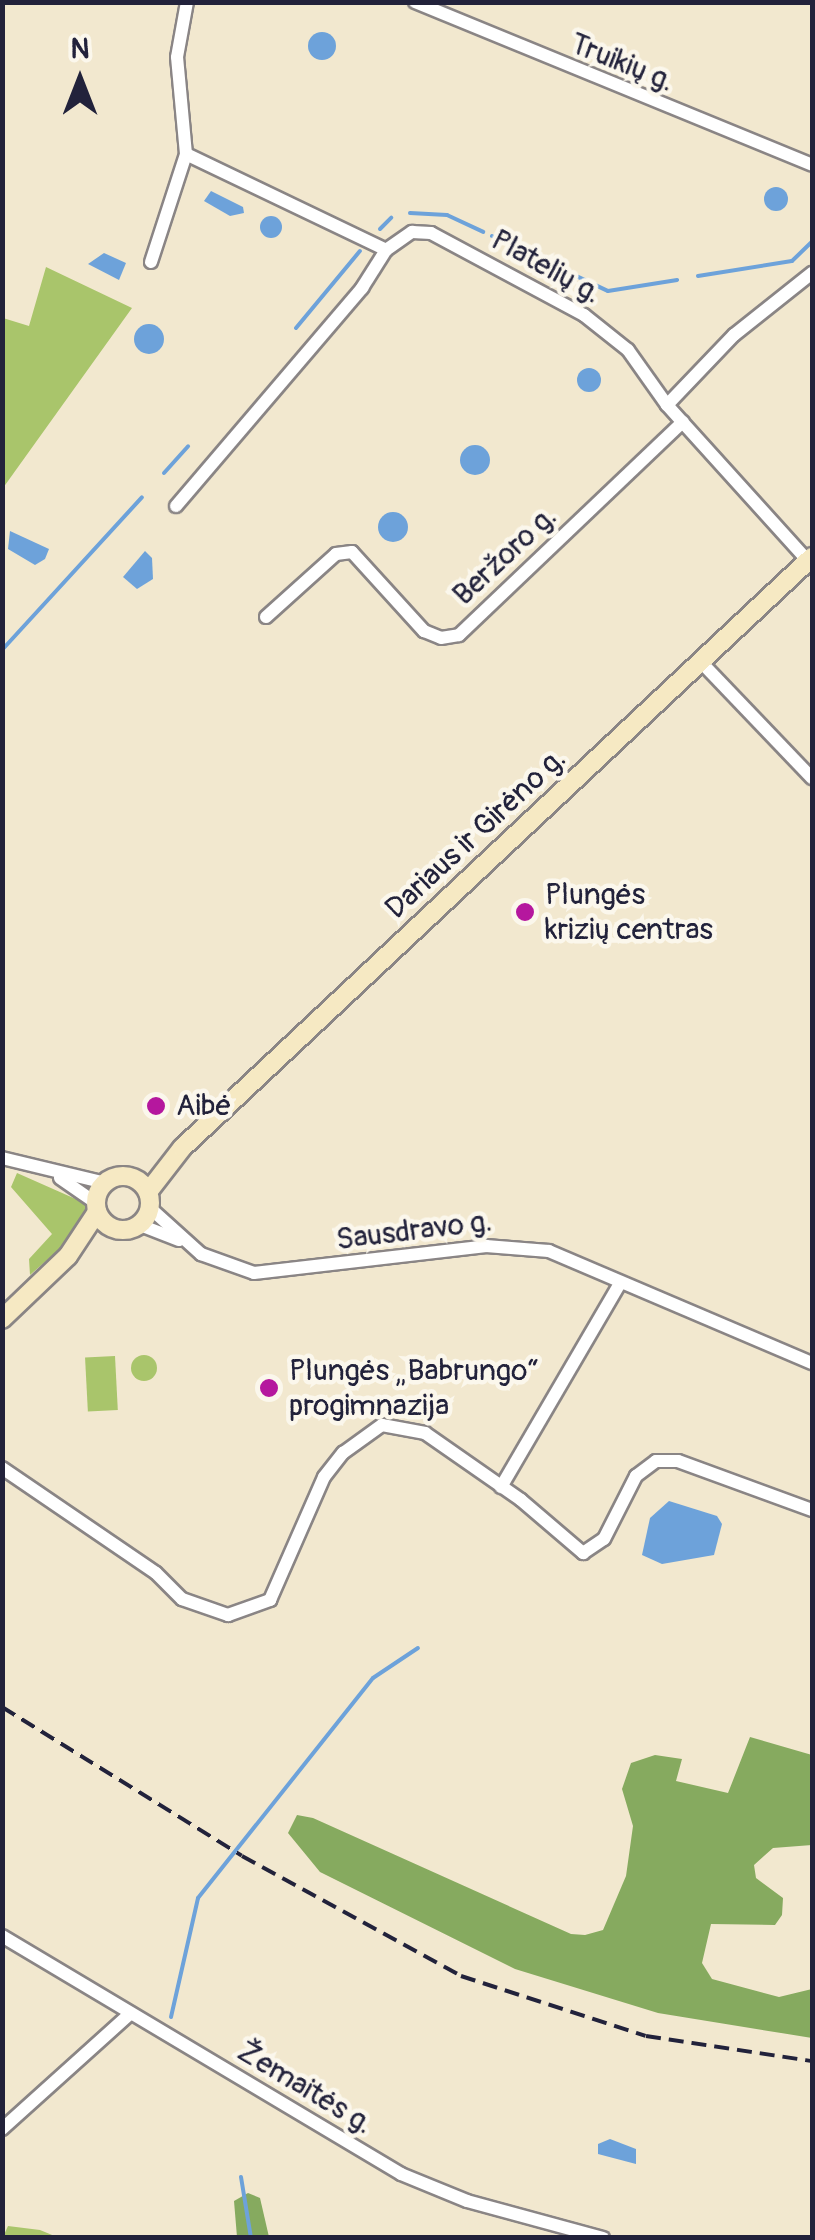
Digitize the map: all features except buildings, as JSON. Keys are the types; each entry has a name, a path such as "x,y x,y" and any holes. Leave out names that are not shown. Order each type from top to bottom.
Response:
{"main road":[{"name":"Dariaus ir Girėno g.","path":"105,1183 134,1178 178,1152 810,559"},
{"name":"Dariaus ir Girėno g.","path":"140,1225 149,1200 178,1152"},
{"path":"134,1178 149,1200"},
{"path":"68,1256 96,1208 105,1183"},
{"path":"96,1208 112,1228"},
{"path":"2,1319 68,1256 112,1228 140,1225"}],"street":[{"path":"151,262 186,154 177,57 187,2"},
{"name":"Truikių g.","path":"415,2 812,165"},
{"path":"448,18 455,2"},
{"path":"176,506 362,288 386,250 186,154"},
{"name":"Platelių g.","path":"386,250 412,232 431,232 584,315 628,350 667,405 810,559"},
{"path":"667,405 734,335 812,273"},
{"name":"Beržoro g.","path":"266,618 336,554 352,552 424,631 458,635 683,422"},
{"path":"700,661 812,778"},
{"path":"2,1158 53,1174 105,1183"},
{"path":"53,1174 96,1208"},
{"name":"Sausdravo g.","path":"149,1200 186,1243"},
{"name":"Sausdravo g.","path":"140,1225 186,1243 230,1268 265,1274 527,1246 812,1363"},
{"path":"501,1487 620,1285"},
{"path":"2,1468 208,1614 254,1611 270,1600 324,1477 342,1453 382,1424 424,1433 501,1487 583,1554 604,1539 636,1476 656,1461 678,1461 812,1510"},
{"name":"Žemaitės g.","path":"2,1936 401,2174 467,2200 582,2236 602,2238"},
{"path":"2,2128 131,2013"}],"green space":[{"path":"46,267 132,308 3,488 3,318 29,326"},
{"path":"17,1173 87,1204 80,1231 30,1275 29,1259 52,1234 11,1187"},
{"path":"144,1355 153,1359 157,1368 153,1377 144,1381 135,1377 131,1368 135,1359"},
{"path":"115,1356 118,1410 88,1411 85,1358"},
{"path":"750,1737 812,1755 812,1845 773,1848 754,1865 756,1878 783,1898 782,1915 775,1925 711,1924 702,1963 712,1979 779,1997 812,1989 812,2038 658,2013 515,1969 320,1872 288,1833 297,1815 313,1818 571,1934 585,1935 603,1930 626,1876 633,1826 622,1789 631,1763 655,1755 682,1759 676,1781 728,1793"},
{"path":"248,2193 260,2198 269,2237 237,2237 234,2201"},
{"path":"8,2226 40,2230 57,2237 3,2237"}],"water":[{"path":"322,32 332,36 336,46 332,56 322,60 312,56 308,46 312,36"},
{"path":"776,187 788,199 776,211 764,199"},
{"path":"211,191 243,207 244,213 230,216 204,201"},
{"path":"267,216 275,216 282,227 275,238 267,238 260,231 260,223"},
{"path":"104,253 126,263 119,280 88,264"},
{"path":"149,324 159,329 164,339 159,349 149,354 139,349 134,339 139,329"},
{"path":"584,368 594,368 601,380 594,392 584,392 577,385 577,375"},
{"path":"475,445 486,449 490,460 486,471 475,475 464,471 460,460 464,449"},
{"path":"393,512 404,516 408,527 404,538 393,542 382,538 378,527 382,516"},
{"path":"10,531 49,549 45,559 35,565 8,549"},
{"path":"145,551 152,558 153,579 137,589 123,577"},
{"path":"669,1501 717,1516 722,1524 714,1555 662,1564 642,1555 650,1518"},
{"path":"610,2139 636,2149 636,2164 598,2154 598,2144"}],"waterway":[{"path":"410,213 447,215 483,232"},
{"path":"380,229 391,218"},
{"path":"492,236 608,291 677,280"},
{"path":"698,276 792,261 812,242"},
{"path":"296,328 360,251"},
{"path":"164,473 188,446"},
{"path":"2,650 142,497"},
{"path":"171,2017 198,1898 373,1678 418,1648"},
{"path":"241,2177 251,2238"}],"railway":[{"path":"2,1707 242,1856 461,1976 646,2036 812,2061"}],"place":[{"name":"Plungės krizių centras","path":"525,912"},
{"name":"Aibė","path":"156,1106"},
{"name":"Plungės „Babrungo“ progimnazija","path":"269,1388"}]}
